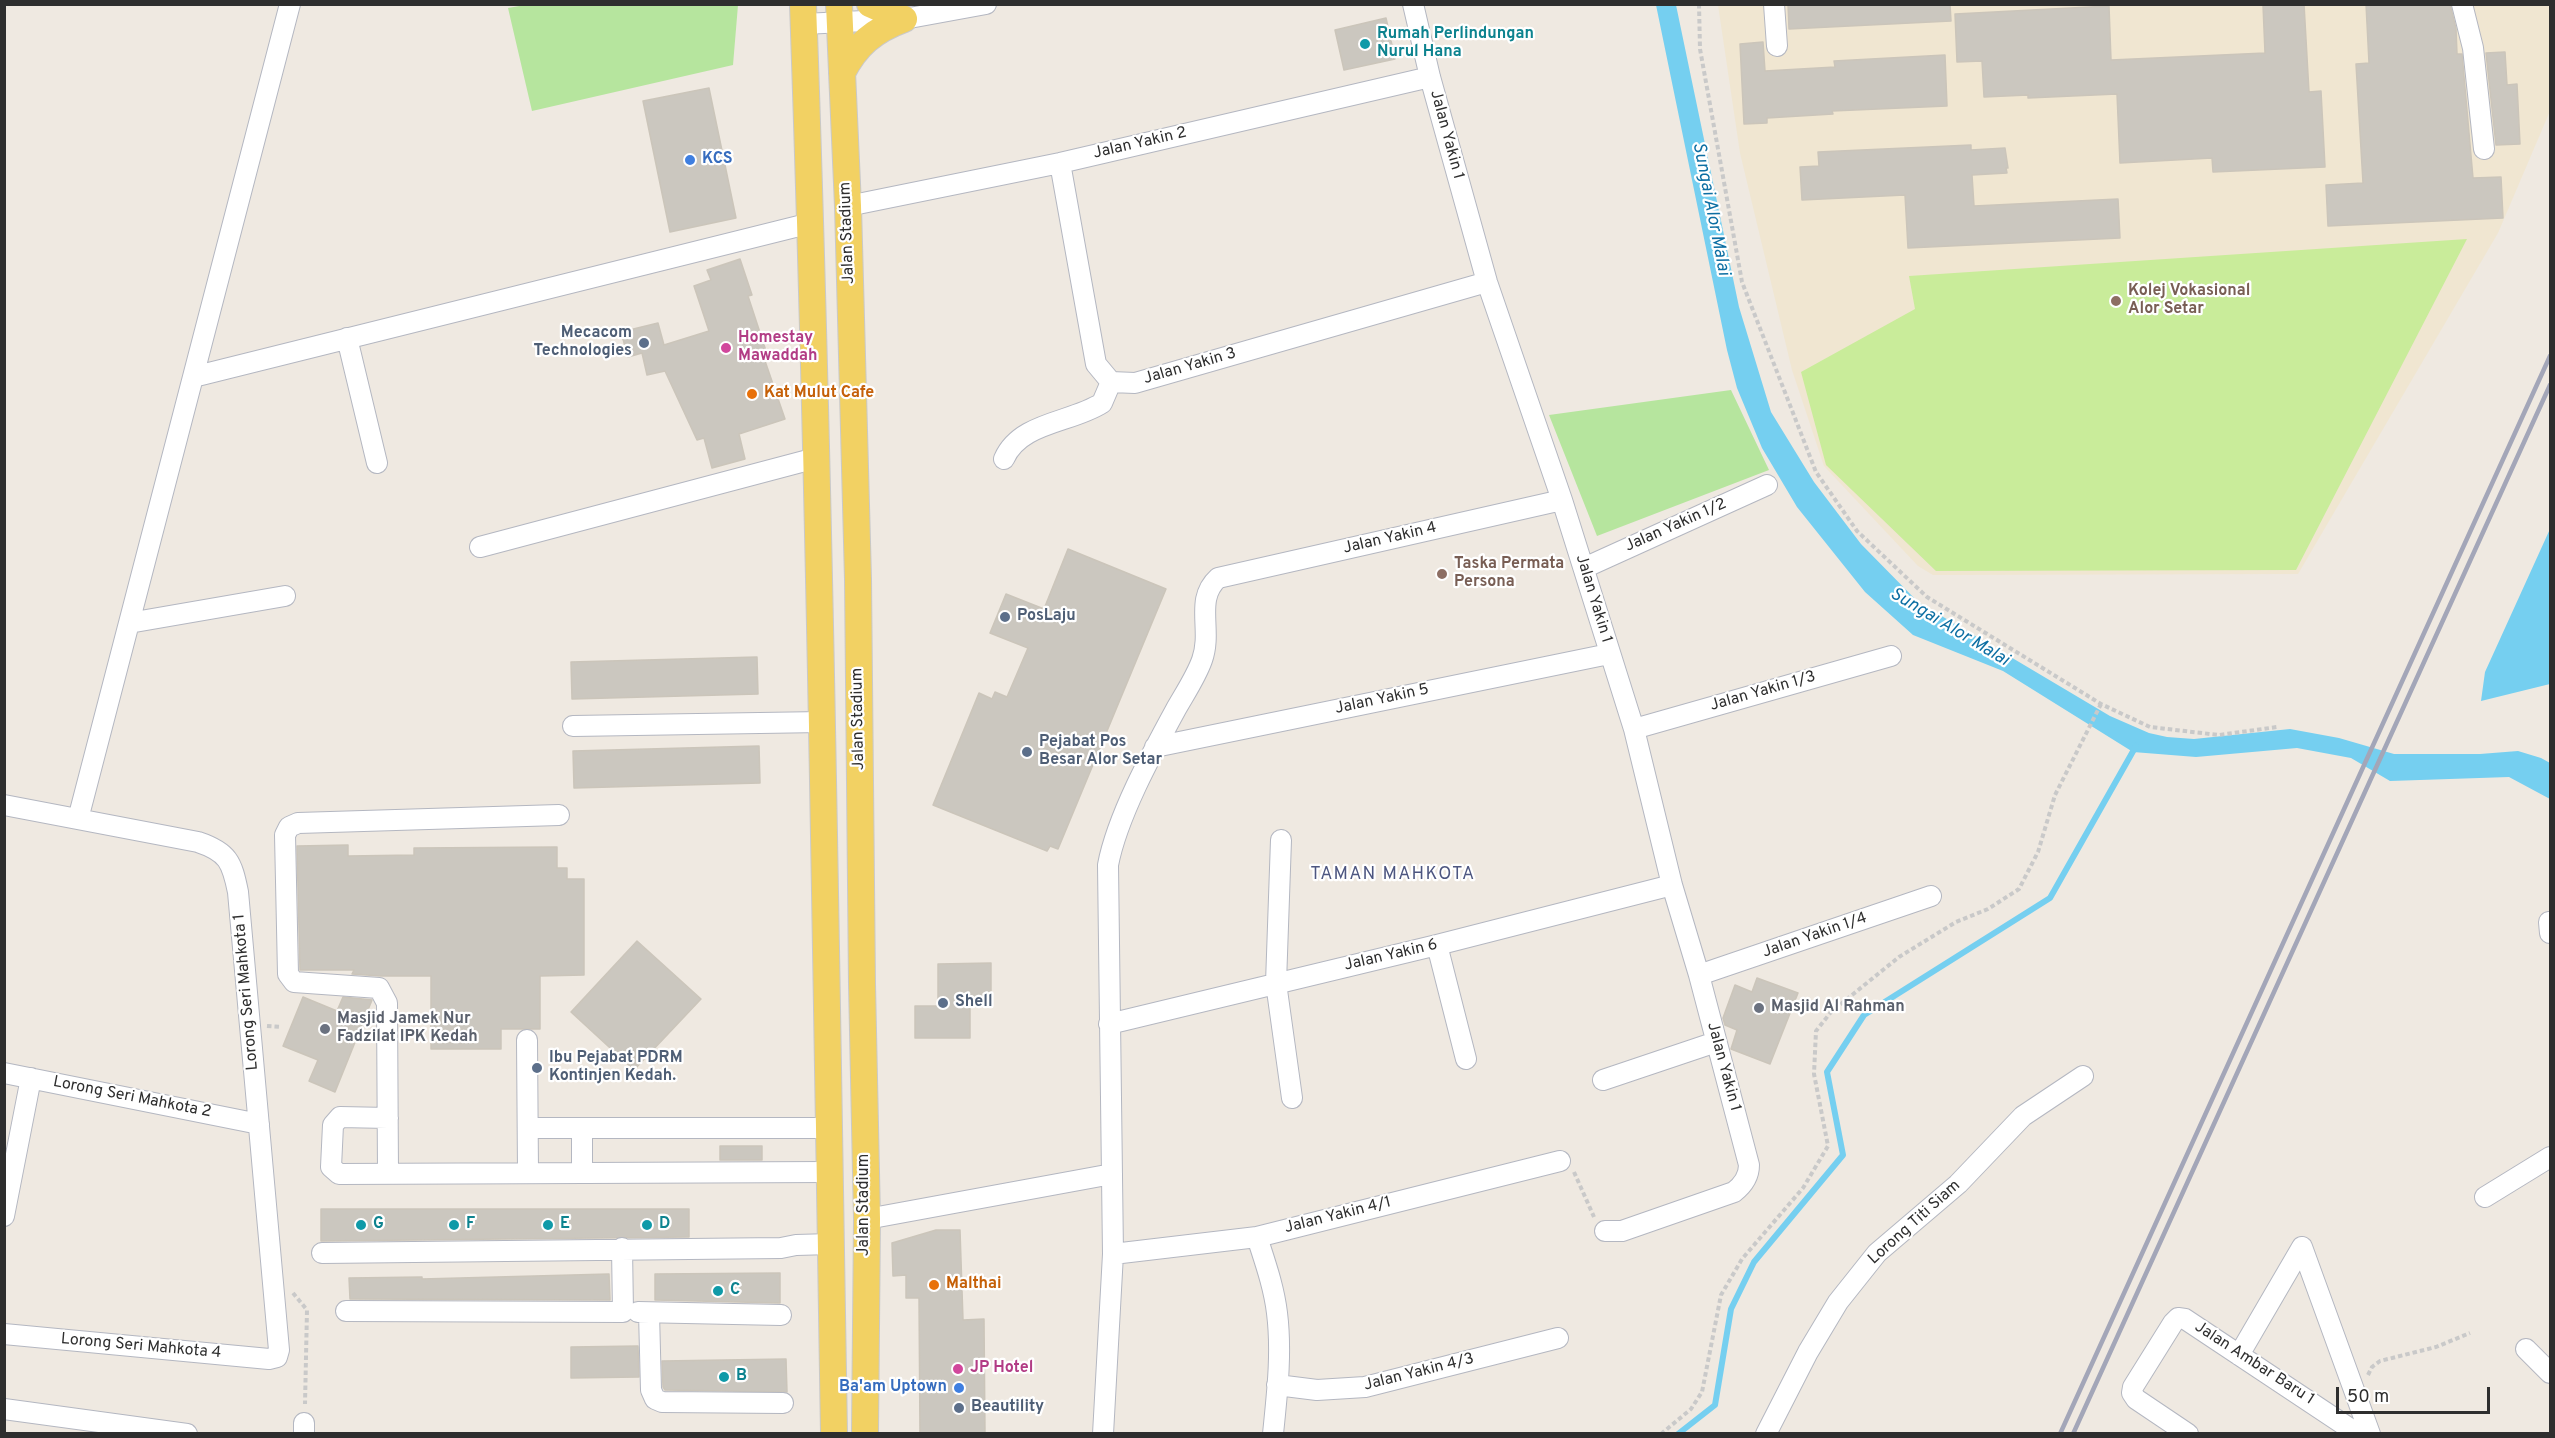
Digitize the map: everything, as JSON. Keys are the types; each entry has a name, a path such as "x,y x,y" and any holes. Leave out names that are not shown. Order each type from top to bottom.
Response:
{"main road":[{"path":"870,4 904,19"},
{"name":"Jalan Stadium","path":"839,13 848,206 858,579 867,1219 865,1434"},
{"name":"Jalan Stadium","path":"804,14 822,722 834,1434"},
{"path":"842,73 850,58 866,39 888,25 904,19"}],"street":[{"path":"78,819 290,4"},
{"path":"804,14 839,13 904,19 986,4"},
{"name":"Jalan Yakin 1","path":"1413,4 1430,77 1487,282 1562,500 1634,729 1672,885 1699,975 1749,1165 1749,1173 1734,1192 1622,1231 1605,1231"},
{"path":"1773,4 1777,46"},
{"path":"2462,4 2474,48 2484,149"},
{"name":"Jalan Yakin 2","path":"848,206 1060,163 1430,77"},
{"path":"1004,459 1008,449 1022,435 1076,417 1102,403 1111,382 1096,364 1060,163"},
{"path":"193,377 811,223"},
{"name":"Jalan Yakin 3","path":"1111,382 1135,383 1487,282"},
{"path":"347,338 377,463"},
{"path":"480,547 816,458"},
{"name":"Jalan Yakin 1/2","path":"1584,568 1767,485"},
{"name":"Jalan Yakin 4","path":"1155,747 1201,663 1207,638 1205,597 1209,586 1218,578 1562,500"},
{"path":"129,623 285,596"},
{"name":"Jalan Yakin 5","path":"1155,747 1610,654"},
{"name":"Jalan Yakin 1/3","path":"1634,729 1891,656"},
{"path":"573,726 822,722"},
{"path":"1102,1434 1113,1254 1108,865 1111,846 1155,747"},
{"name":"Lorong Seri Mahkota 1","path":"4,804 198,842 221,851 231,863 238,892 279,1350 277,1357"},
{"path":"388,1173 387,1003 379,988 294,982 288,974 285,835 289,827 298,823 559,815"},
{"path":"1281,840 1276,983 1292,1098"},
{"name":"Jalan Yakin 6","path":"1109,1024 1437,945 1672,885"},
{"name":"Jalan Yakin 1/4","path":"1699,975 1931,896"},
{"path":"1437,945 1466,1059"},
{"path":"527,1040 528,1172"},
{"path":"1603,1080 1716,1042"},
{"name":"Lorong Seri Mahkota 2","path":"4,1073 259,1124"},
{"name":"Lorong Titi Siam","path":"1767,1434 1808,1352 1838,1302 1877,1253 1958,1184 2023,1116 2083,1076"},
{"path":"4,1216 31,1078"},
{"path":"388,1118 340,1117 335,1119 331,1167 339,1174 829,1172"},
{"path":"528,1128 829,1128"},
{"path":"582,1129 582,1173"},
{"path":"2485,1197 2550,1157"},
{"name":"Jalan Yakin 4/1","path":"1113,1254 1257,1237 1560,1161"},
{"path":"867,1219 1112,1174"},
{"path":"1257,1237 1272,1286 1277,1313 1279,1347 1273,1434"},
{"path":"322,1252 781,1248 831,1244"},
{"path":"2239,1355 2302,1247 2370,1434"},
{"path":"622,1248 623,1312"},
{"path":"346,1311 781,1315"},
{"path":"649,1313 651,1390 654,1399 662,1402 783,1403"},
{"name":"Jalan Ambar Baru 1","path":"2188,1434 2136,1399 2132,1393 2145,1368 2178,1318 2185,1319 2358,1434"},
{"name":"Lorong Seri Mahkota 4","path":"4,1334 269,1359 277,1357"},
{"name":"Jalan Yakin 4/3","path":"1277,1385 1317,1390 1365,1387 1558,1338"},
{"path":"2526,1349 2550,1373"},
{"path":"4,1409 187,1434"}],"path":[{"path":"1699,4 1700,49 1742,282 1816,472 1857,531 1927,597 2100,706 2150,727 2219,735 2277,727"},
{"path":"1661,1434 1690,1409 1702,1392 1721,1295 1742,1259 1803,1188 1828,1146 1814,1074 1816,1031 1831,1012 1899,957 1956,922 1988,909 2019,889 2038,852 2055,795 2087,727 2100,706"},
{"path":"1560,1161 1570,1164 1597,1225 1605,1231"},
{"path":"2359,1402 2364,1382 2372,1367 2380,1361 2436,1347 2470,1333"}],"shaded area":[{"name":"Kolej Vokasional Alor Setar","path":"1718,5 2550,5 2550,111 2498,233 2298,574 1933,575 1918,566 1824,466 1792,370 1740,153"}],"green space":[{"path":"525,5 738,5 733,65 532,111 508,8"},
{"path":"2467,239 2296,570 1936,571 1826,465 1801,372 1915,309 1909,276"},
{"path":"1731,390 1769,470 1597,536 1549,415"}],"water":[{"name":"Sungai Alor Malai","path":"1656,5 1676,5 1739,307 1771,412 1814,482 1861,544 1918,602 2110,716 2149,733 2194,739 2290,729 2339,738 2394,754 2480,754 2518,751 2550,763 2550,799 2509,777 2390,781 2351,758 2297,748 2196,757 2133,752 2003,671 1913,635 1865,592 1797,507 1762,448 1737,388 1727,350"},
{"path":"2550,529 2550,684 2481,701 2485,672"}],"building":[{"path":"1788,4 1950,4 1951,21 1789,29"},
{"path":"2304,4 2309,92 2321,91 2325,167 2213,172 2212,158 2120,163 2117,94 2028,98 2028,95 1984,97 1982,61 1957,62 1955,14 2109,6 2111,60 2265,53 2263,5"},
{"path":"2366,4 2450,4 2456,29 2457,54 2462,54 2473,178 2501,177 2503,218 2328,226 2326,185 2363,183 2356,64 2369,63"},
{"name":"Rumah Perlindungan Nurul Hana","path":"1386,18 1395,59 1344,70 1335,30"},
{"path":"1763,42 1765,71 1835,67 1834,61 1945,55 1947,106 1832,111 1833,114 1767,118 1767,123 1744,124 1740,44"},
{"path":"2505,52 2507,85 2517,84 2520,144 2496,145 2486,53"},
{"name":"KCS","path":"709,88 736,218 670,232 643,101"},
{"path":"1971,145 1971,150 2005,148 2008,168 2006,168 2007,173 1972,175 1974,206 2118,199 2120,238 1908,248 1905,195 1802,200 1800,167 1819,166 1818,152"},
{"path":"740,259 752,295 748,296 768,357 764,358 785,419 739,434 745,459 712,468 704,438 697,440 665,371 647,375 642,353 628,357 621,332 658,323 664,345 709,331 694,286 711,280 707,270"},
{"name":"Pejabat Pos Besar Alor Setar","path":"1068,549 1166,589 1058,849 1050,846 1047,851 933,805 979,693 992,699 995,692 1007,697 1028,648 990,633 1006,594 1044,609"},
{"path":"757,657 758,694 572,699 571,662"},
{"path":"759,746 760,783 574,788 573,751"},
{"path":"348,845 348,856 414,855 414,848 557,847 557,868 567,868 567,879 584,879 584,975 540,976 540,1029 501,1029 501,1049 431,1049 431,976 352,974 354,970 300,970 297,846"},
{"path":"637,941 701,999 634,1070 571,1012"},
{"path":"991,963 991,997 970,997 970,1038 915,1038 915,1006 938,1006 938,964"},
{"name":"Masjid Al Rahman","path":"1757,978 1798,993 1770,1064 1731,1049 1737,1030 1725,1025 1723,1018 1735,985 1752,992"},
{"name":"Masjid Jamek Nur Fadzilat IPK Kedah","path":"303,997 337,1011 343,997 372,1000 335,1092 309,1081 318,1060 283,1046"},
{"path":"720,1146 762,1146 762,1160 720,1160"},
{"path":"321,1209 689,1209 689,1237 321,1241"},
{"path":"936,1230 960,1230 963,1320 984,1319 985,1434 920,1434 919,1298 906,1298 906,1275 893,1276 892,1243"},
{"name":"C","path":"780,1273 780,1303 655,1300 655,1274"},
{"path":"609,1274 610,1300 350,1299 349,1278 422,1277 422,1279"},
{"path":"638,1346 639,1377 571,1378 571,1347"},
{"name":"B","path":"786,1359 787,1392 665,1390 663,1387 662,1361"}],"waterway":[{"path":"1678,1434 1715,1405 1731,1309 1754,1262 1843,1155 1827,1072 1864,1015 2050,898 2136,746"}],"railway":[{"path":"2060,1434 2550,356"},
{"path":"2073,1434 2550,385"}],"place":[{"name":"Rumah Perlindungan Nurul Hana","path":"1365,44"},
{"name":"KCS","path":"690,160"},
{"name":"Kolej Vokasional Alor Setar","path":"2116,301"},
{"name":"Mecacom Technologies","path":"644,343"},
{"name":"Homestay Mawaddah","path":"726,348"},
{"name":"Kat Mulut Cafe","path":"752,394"},
{"name":"Taska Permata Persona","path":"1442,574"},
{"name":"PosLaju","path":"1005,617"},
{"name":"Pejabat Pos Besar Alor Setar","path":"1027,752"},
{"name":"Shell","path":"943,1003"},
{"name":"Masjid Al Rahman","path":"1759,1008"},
{"name":"Masjid Jamek Nur Fadzilat IPK Kedah","path":"325,1029"},
{"name":"Ibu Pejabat PDRM Kontinjen Kedah.","path":"537,1068"},
{"name":"G","path":"361,1225"},
{"name":"F","path":"454,1225"},
{"name":"E","path":"548,1225"},
{"name":"D","path":"647,1225"},
{"name":"Malthai","path":"934,1285"},
{"name":"C","path":"718,1291"},
{"name":"JP Hotel","path":"958,1369"},
{"name":"B","path":"724,1377"},
{"name":"Ba'am Uptown","path":"959,1388"},
{"name":"Beautility","path":"959,1408"}],"district":[{"name":"TAMAN MAHKOTA","path":"1393,875"}]}
